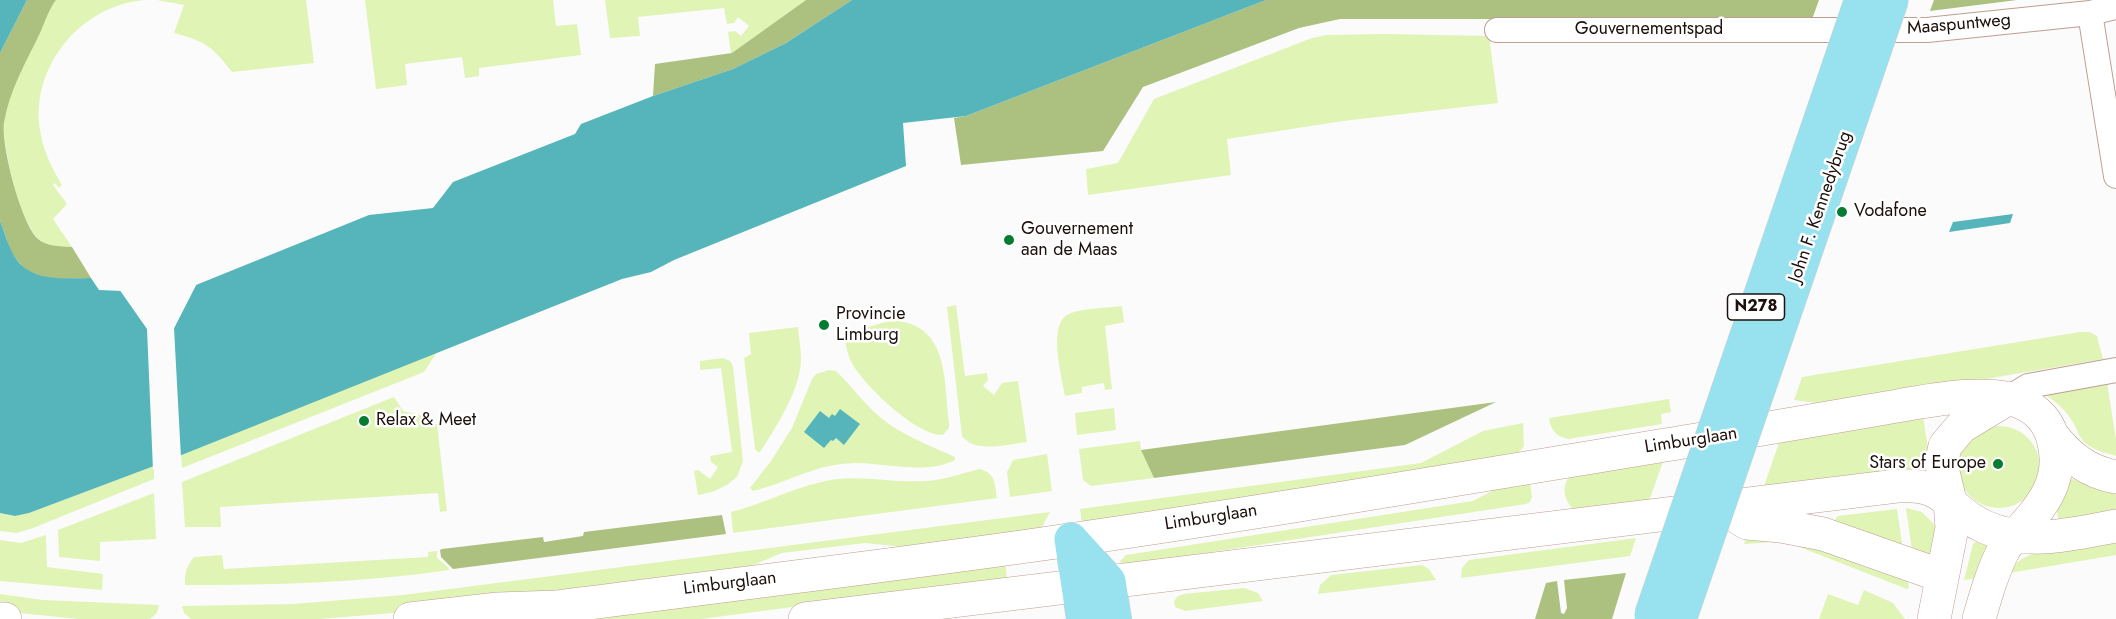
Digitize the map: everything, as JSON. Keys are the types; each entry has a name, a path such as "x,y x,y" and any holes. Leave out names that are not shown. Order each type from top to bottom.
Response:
{"main road":[{"name":"John F. Kennedybrug","path":"1660,618 1861,0"},
{"name":"John F. Kennedybrug","path":"1660,618 1892,0"},
{"name":"Limburglaan","path":"410,619 498,609 568,605 1071,539 1937,400 1986,396 2009,398"},
{"path":"1934,619 1952,537 1950,501 1945,487 1942,465 1946,446 1961,427 2009,398 2021,402 2043,418 2052,435 2064,450 2083,465 2097,473 2116,477"},
{"path":"1979,619 1992,575 2005,547 2043,503 2053,486 2057,463 2052,435"},
{"path":"805,619 1907,485 1927,487 1983,526 2015,536 2039,538 2116,526"},
{"path":"1722,507 1747,523 1781,526 1823,534 1942,576"},
{"path":"1071,539 1115,619"},
{"path":"1083,619 1094,583"},
{"path":"0,619 5,619"}],"street":[{"name":"Maaspuntweg","path":"1801,29 1927,30 2090,13 2116,7"},
{"path":"2090,13 2116,176"},
{"name":"Gouvernementspad","path":"1497,30 1801,29"},
{"path":"2009,398 2028,386 2116,370"}],"green space":[{"path":"27,0 56,0 19,77 6,111 4,134 13,183 25,217 37,238 49,245 72,247 91,278 51,279 32,273 23,267 12,254 0,221 0,53"},
{"path":"56,0 146,0 123,4 101,13 82,26 65,42 52,62 43,83 39,106 41,138 48,159 62,185 59,188 55,183 53,185 67,204 53,219 72,247 48,244 41,241 34,233 20,205 4,137 6,114 13,90"},
{"path":"157,0 306,0 314,63 232,72 207,46 174,33 184,5"},
{"path":"365,0 553,0 556,26 577,24 581,55 479,68 479,76 465,78 462,57 405,64 407,85 376,89"},
{"path":"605,0 806,0 731,54 728,32 735,31 741,36 749,26 738,17 734,23 727,24 724,8 638,17 640,36 610,38"},
{"path":"806,0 852,0 786,43 733,69 653,96 655,64 732,53"},
{"path":"1266,0 1819,0 1811,22 1602,23 1488,19 1340,19 1299,28 1143,87 1103,151 961,165 954,118 966,116"},
{"path":"1934,0 2017,0 1930,11"},
{"path":"1327,35 1489,36 1498,103 1343,121 1227,139 1231,175 1088,195 1086,169 1118,163 1154,99 1312,38"},
{"path":"956,305 965,376 987,373 988,380 983,386 994,395 1002,383 1018,381 1027,442 983,446 968,442 962,436 947,307"},
{"path":"1122,306 1124,322 1105,326 1112,389 1105,390 1104,383 1082,387 1082,393 1065,396 1057,338 1063,318 1077,311"},
{"path":"898,321 915,325 927,334 941,359 949,422 949,428 943,435 920,428 893,409 869,385 849,357 844,334 886,322"},
{"path":"798,327 800,372 792,396 780,420 758,452 755,449 744,358 751,354 749,333"},
{"path":"2090,332 2097,336 2103,359 1833,405 1794,400 1802,377"},
{"path":"437,352 424,372 182,468 181,454"},
{"path":"723,358 730,361 733,366 743,461 737,477 727,485 698,495 694,471 698,470 710,479 718,467 711,462 710,456 732,452 721,368 700,370 700,361"},
{"path":"829,370 836,371 869,407 889,424 955,457 955,460 932,467 919,468 867,463 840,464 814,470 753,491 750,488 792,428 816,374","holes":["835,417 845,445 836,438 831,439 829,418"]},
{"path":"2107,382 2116,440 2116,456 2085,443 2066,413 2055,401 2045,395"},
{"path":"394,397 403,411 425,416 429,425 437,424 447,511 440,512 438,493 220,507 221,527 185,527 182,482"},
{"path":"1669,399 1671,412 1661,414 1662,424 1568,439 1555,432 1549,418"},
{"path":"1496,402 1405,445 1154,478 1141,450"},
{"path":"1114,408 1116,430 1077,435 1075,413"},
{"path":"1923,417 1931,466 1928,471 1763,489 1781,437"},
{"path":"1523,423 1524,446 1515,457 1082,524 1080,509 1421,463 1483,431"},
{"path":"1999,426 2015,429 2028,438 2037,451 2040,467 2037,483 2028,496 2015,505 1999,508 1983,505 1970,496 1961,483 1958,467 1961,451 1970,438 1983,429"},
{"path":"1140,441 1141,450 1154,478 1091,486 1083,480 1079,449"},
{"path":"1047,454 1052,491 1010,497 1007,472 1013,460"},
{"path":"1665,456 1648,504 1574,510 1566,497 1566,482 1572,473"},
{"path":"154,466 154,479 33,528 17,533 0,531 0,513 15,516 29,513"},
{"path":"979,469 992,476 997,498 733,533 731,512 823,481 848,478 925,481"},
{"path":"2070,478 2092,487 2116,491 2116,514 2058,519 2057,509"},
{"path":"1530,483 1532,497 1526,504 1128,565 1123,565 1120,561 1126,555 1473,501 1505,484"},
{"path":"154,493 156,539 100,542 100,561 59,557 58,530"},
{"path":"1906,508 1922,512 1937,527 1934,565 1913,558"},
{"path":"1897,509 1903,550 1833,522 1838,516"},
{"path":"1050,512 1042,527 1031,533 914,548 865,543 782,553 739,571 406,612 319,619 191,619 184,613 182,606 293,604 403,595"},
{"path":"722,515 726,534 453,569 441,557 440,550 543,537 544,542 583,536 584,532"},
{"path":"1748,531 1906,568 1909,588 1797,546 1774,542 1744,544"},
{"path":"46,535 47,567 103,574 102,590 0,581 0,540 21,543"},
{"path":"1636,538 1630,556 1461,578 1462,568 1469,560"},
{"path":"2116,538 2116,555 2009,573 2027,556 2041,551"},
{"path":"1979,539 1986,543 1987,549 1978,578 1964,580 1973,544"},
{"path":"437,551 437,558 449,570 383,578 317,582 185,585 186,570 194,557 222,555 224,569 428,557 428,552"},
{"path":"1005,560 1007,579 701,619 560,619"},
{"path":"1422,565 1429,569 1436,580 1318,594 1320,585 1331,575"},
{"path":"1626,573 1612,619 1535,619 1546,583 1557,581 1561,613 1564,614 1567,608 1564,580"},
{"path":"1244,588 1258,593 1263,601 1185,611 1175,607 1174,601 1178,596 1184,594"},
{"path":"1864,590 1893,603 1905,619 1819,619 1828,594 1858,605"},
{"path":"0,594 43,600 159,605 157,613 150,619 78,619 0,611"}],"water":[{"path":"0,0 27,0 0,53"},
{"path":"852,0 1266,0 966,116 903,123 906,166 674,260 651,272 622,279 154,466 29,513 15,516 0,513 0,221 12,252 27,269 46,277 91,278 99,290 122,291 147,328 174,328 196,285 369,215 433,208 453,182 575,134 581,124 653,96 733,69 786,43"},
{"path":"2013,214 2010,223 1949,232 1953,222"},
{"path":"840,409 860,424 844,445 836,438 824,448 804,432 820,411 829,418 832,414 835,416"}],"pier":[{"path":"193,285 196,285 174,328 181,458 153,470 147,329 119,289 125,289 148,325 172,325"}],"place":[{"name":"Vodafone","path":"1842,212"},
{"name":"Gouvernement aan de Maas","path":"1009,240"},
{"name":"Provincie Limburg","path":"824,325"},
{"name":"Relax & Meet","path":"364,421"},
{"name":"Stars of Europe","path":"1998,464"}]}
